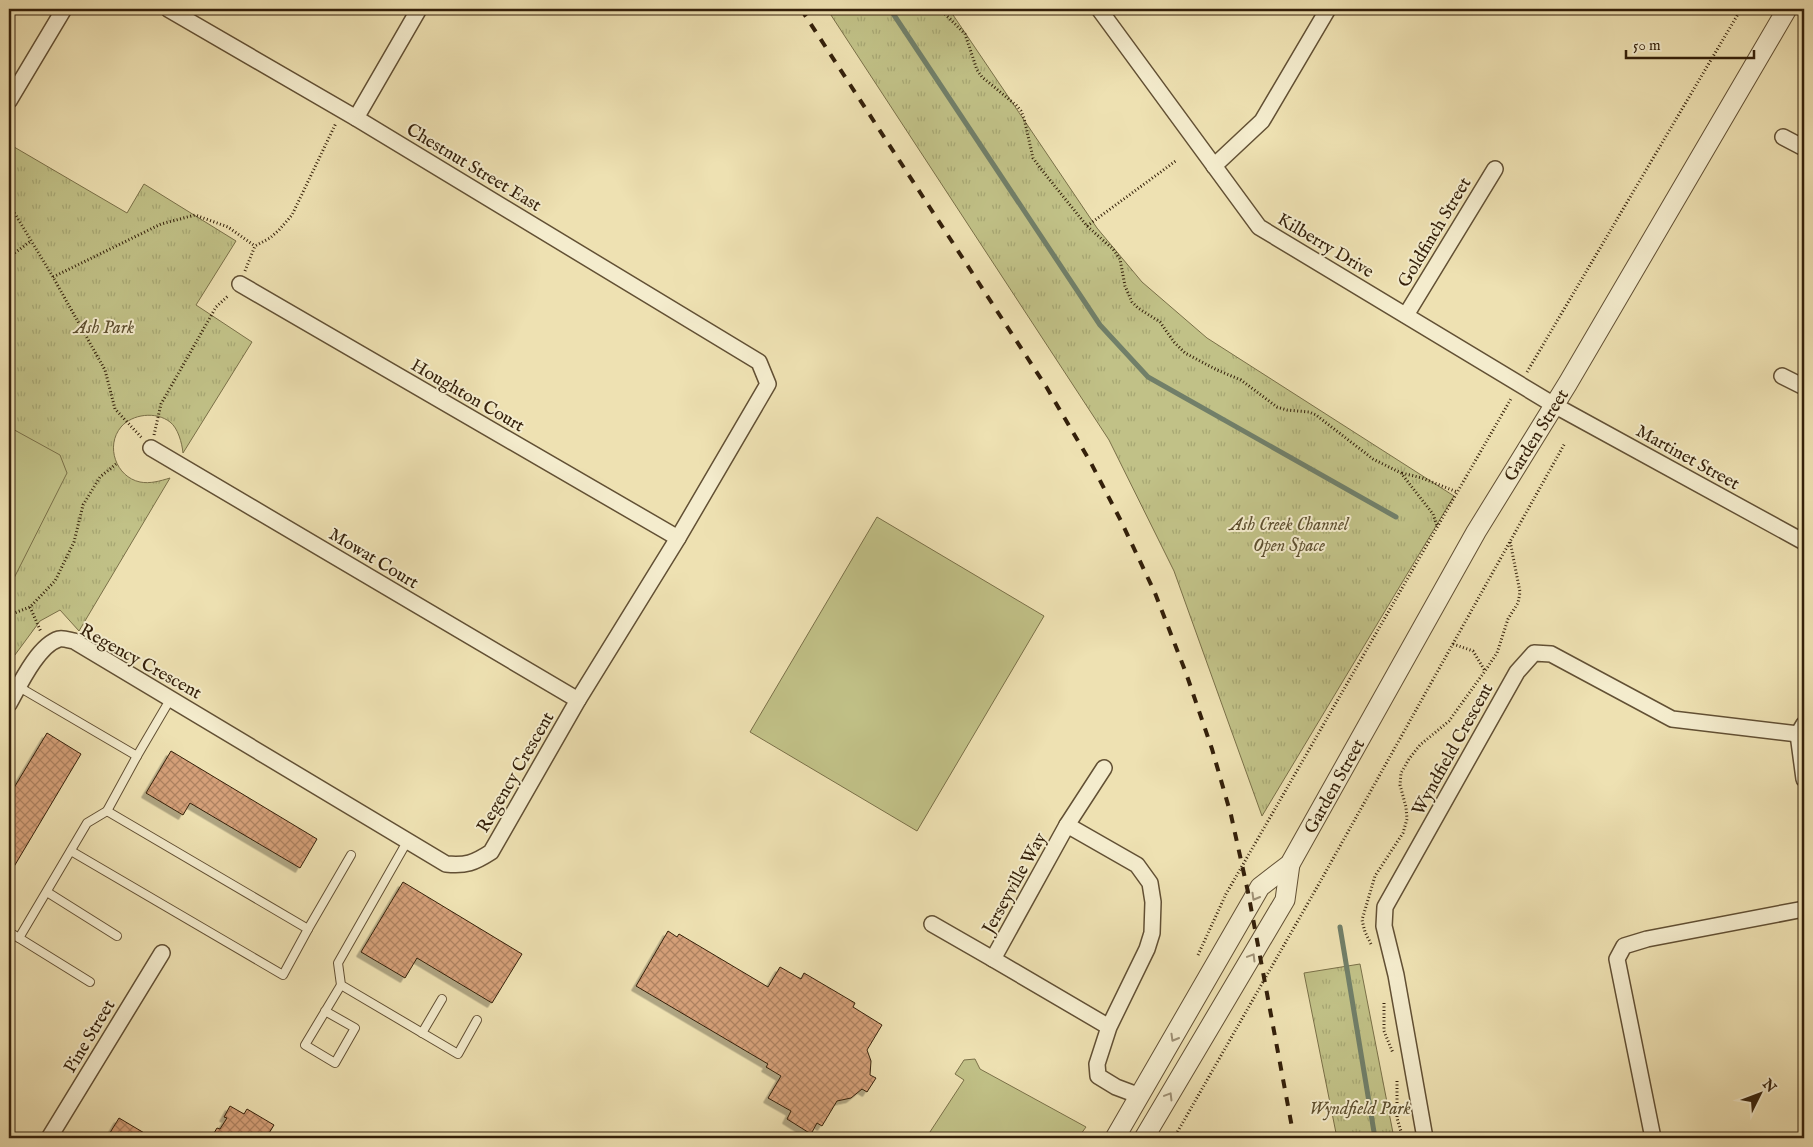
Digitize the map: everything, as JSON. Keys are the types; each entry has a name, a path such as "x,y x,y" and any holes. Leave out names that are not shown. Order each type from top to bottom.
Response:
{"street":[{"path":"9,101 64,9"},
{"name":"Chestnut Street East","path":"168,9 356,118 759,362"},
{"path":"356,118 419,9"},
{"name":"Kilberry Drive","path":"1099,9 1259,227 1554,405"},
{"path":"1214,166 1262,121 1328,9"},
{"name":"Garden Street","path":"1144,1138 1286,900 1290,864 1476,532 1554,405 1787,9"},
{"path":"1783,137 1804,148"},
{"name":"Goldfinch Street","path":"1406,315 1495,169"},
{"name":"Houghton Court","path":"240,284 678,538"},
{"name":"Regency Crescent","path":"19,687 40,652 49,644 60,638 74,641 446,864 462,866 477,861 490,852 578,700 678,538 768,384 759,362"},
{"path":"1782,376 1804,387"},
{"name":"Martinet Street","path":"1554,405 1804,542"},
{"name":"Mowat Court","path":"151,448 578,700"},
{"name":"Wyndfield Crescent","path":"1425,1138 1396,975 1384,926 1385,907 1517,672 1534,653 1552,654 1672,719 1801,729"},
{"path":"9,704 19,687"},
{"path":"1801,729 1804,779"},
{"name":"Jerseyville Way","path":"993,958 1067,825 1104,768"},
{"name":"Jerseyville Way","path":"1067,825 1137,865 1150,883 1153,902 1152,934 1147,949 1109,1027 1096,1064 1098,1076 1116,1087 1140,1096"},
{"name":"Garden Street","path":"1115,1138 1260,887 1290,864"},
{"path":"1653,1138 1616,959 1624,946 1804,909"},
{"name":"Jerseyville Way","path":"932,924 1109,1027"},
{"name":"Pine Street","path":"49,1138 162,953"},
{"path":"1140,1096 1147,1110 1144,1138"}],"lane":[{"path":"19,687 138,756"},
{"path":"19,938 87,823 107,811 171,698"},
{"path":"107,811 308,928"},
{"path":"325,1011 355,1028 335,1063 304,1045 341,985 338,963 408,840"},
{"path":"71,851 283,975 351,855"},
{"path":"47,892 116,936"},
{"path":"9,932 90,982"},
{"path":"341,985 458,1054 477,1020"},
{"path":"422,1034 442,999"}],"path":[{"path":"940,9 966,34 977,70 982,77 1021,111 1033,158 1087,226 1113,249 1120,259 1125,286 1132,302 1160,322 1174,342 1185,353 1241,380 1277,408 1309,412 1316,415 1373,459 1401,472 1457,492"},
{"path":"1195,961 1226,894 1437,526 1741,9"},
{"path":"1087,226 1177,160"},
{"path":"9,204 105,370 115,409 151,448"},
{"path":"52,276 161,224 195,215 228,227 255,246"},
{"path":"9,257 31,241"},
{"path":"1174,1138 1320,882 1565,443"},
{"path":"9,615 30,608 55,581 74,542 84,505 100,477 116,464"},
{"path":"1401,472 1433,514 1437,526"},
{"path":"30,608 41,632"},
{"path":"1452,644 1473,651 1486,671"}],"green space":[{"name":"Ash Creek Channel Open Space","path":"827,9 949,9 1097,228 1142,282 1207,338 1454,496 1262,816 1174,571 1109,440"},
{"name":"Ash Park","path":"9,144 127,213 144,184 236,241 196,305 252,342 183,453 181,440 173,425 158,416 151,415 131,419 121,427 116,435 114,451 119,467 125,474 132,479 144,483 170,478 79,631 60,610 40,621 9,663"},
{"path":"9,427 60,455 67,473 9,588"},
{"path":"877,517 1044,616 917,831 750,732"},
{"name":"Wyndfield Park","path":"1360,964 1394,1138 1337,1138 1304,973"},
{"path":"975,1059 980,1069 1086,1127 1078,1138 926,1138 964,1080 955,1074 964,1060"}],"building":[{"path":"47,733 81,754 9,875 9,796"},
{"path":"171,751 317,839 300,868 190,803 183,815 146,793"},
{"path":"403,882 522,954 492,1003 417,958 405,978 361,952"},
{"path":"668,931 677,937 679,934 768,987 780,967 801,979 804,973 855,1003 853,1007 882,1025 867,1050 871,1061 870,1075 876,1078 867,1092 862,1089 851,1098 837,1101 822,1126 817,1123 811,1134 787,1119 791,1111 768,1098 781,1076 766,1067 768,1064 636,986"},
{"path":"230,1106 244,1114 247,1109 274,1125 266,1138 211,1138 217,1128 220,1129 227,1118 224,1117"},
{"path":"119,1118 151,1137 110,1138 108,1136"}],"waterway":[{"path":"890,9 1100,325 1148,377 1396,517"},
{"path":"1340,927 1375,1138"}],"railway":[{"path":"801,9 1047,388 1091,463 1155,593 1186,673 1212,749 1231,815 1248,892 1294,1138"}]}
